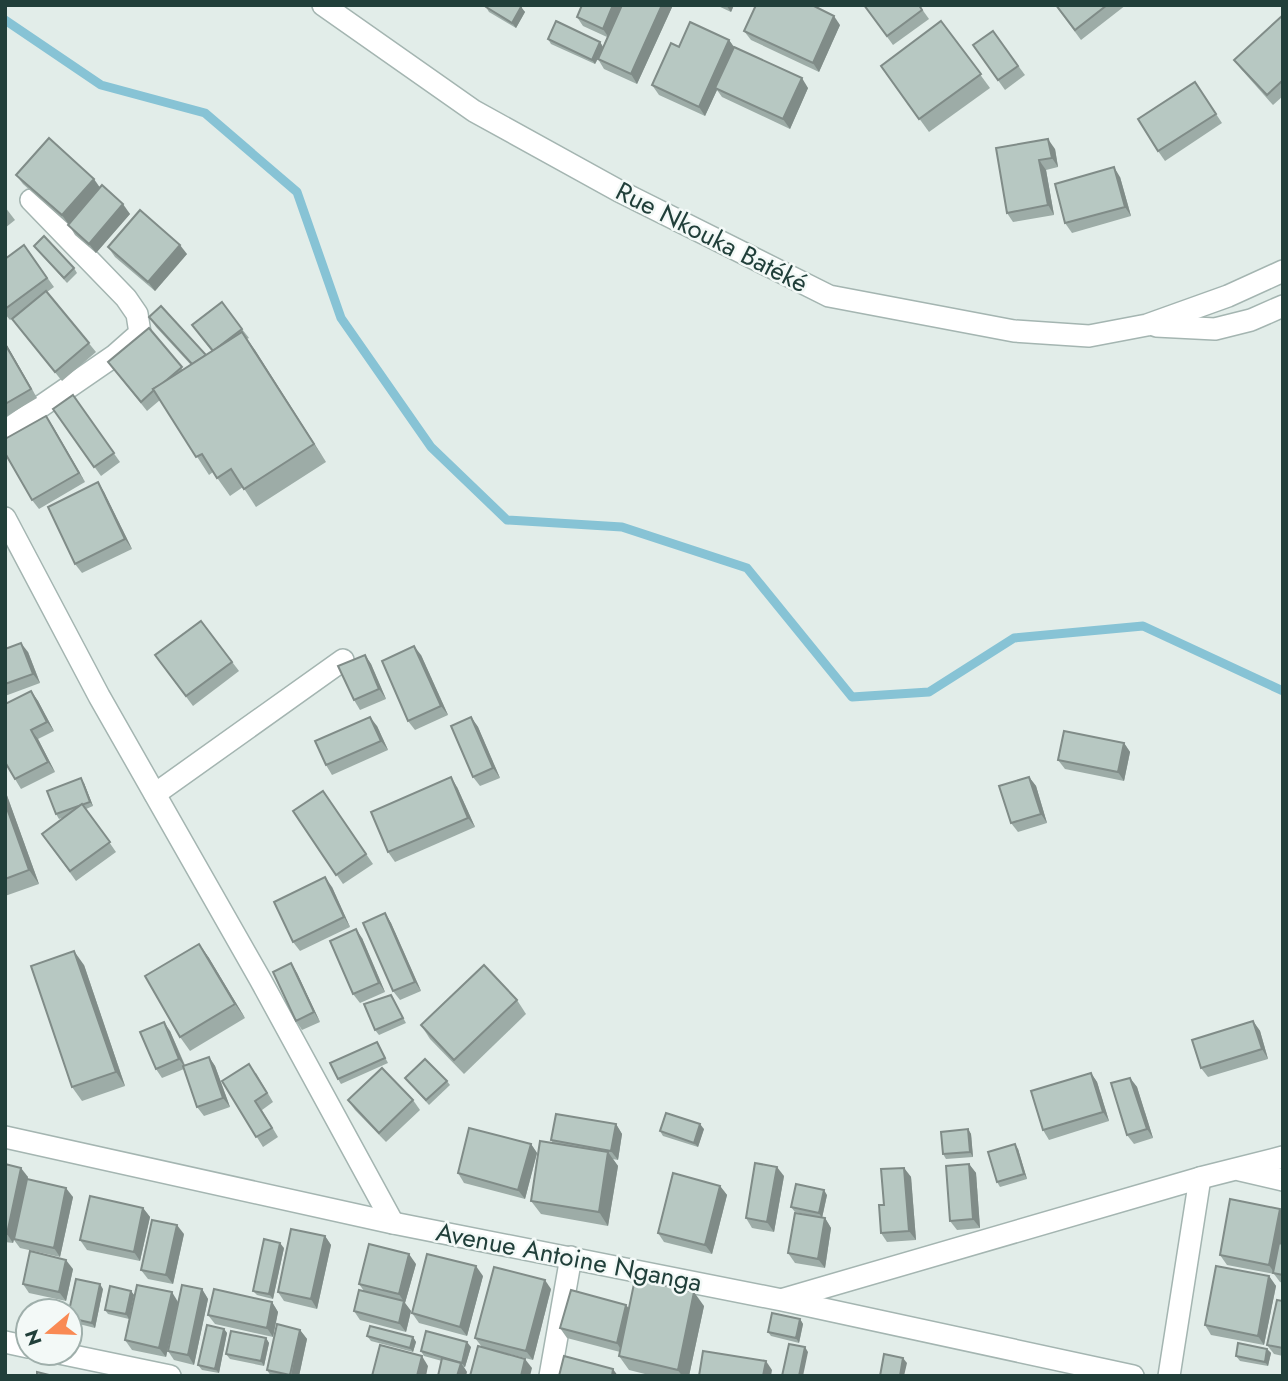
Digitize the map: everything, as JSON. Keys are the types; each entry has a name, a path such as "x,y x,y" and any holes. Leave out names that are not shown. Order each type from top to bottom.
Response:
{"street":[{"name":"Rue Nkouka Batéké","path":"323,5 474,111 619,191 829,296 1014,331 1088,336 1147,326 1228,296 1283,271"},
{"path":"5,432 141,333 137,314 126,298 31,200"},
{"name":"Rue Nkouka Batéké","path":"1147,326 1215,329 1251,320 1283,306"},
{"path":"5,518 99,696 260,979 393,1223"},
{"path":"155,794 343,660"},
{"name":"Avenue Antoine Nganga","path":"5,1137 393,1223 782,1300 1133,1376"},
{"path":"782,1300 1200,1178 1283,1157"},
{"path":"1235,1169 1283,1180"},
{"path":"1169,1376 1200,1178"},
{"path":"550,1376 572,1257"},
{"path":"84,1358 170,1376"}],"building":[{"path":"582,5 613,5 603,29 577,17"},
{"path":"622,5 662,5 631,74 598,59"},
{"path":"756,5 812,5 834,16 813,63 744,31"},
{"path":"864,5 919,5 922,10 887,36"},
{"path":"1056,5 1107,5 1075,30"},
{"path":"486,7 521,7 512,23"},
{"path":"1283,15 1283,80 1267,95 1234,60"},
{"path":"556,21 600,42 592,60 548,39"},
{"path":"941,21 981,74 919,119 881,66"},
{"path":"690,22 729,40 699,107 652,85 671,43 679,47"},
{"path":"993,31 1018,66 998,80 973,45"},
{"path":"734,47 802,78 783,119 715,88"},
{"path":"1195,82 1216,114 1158,151 1138,119"},
{"path":"49,138 94,179 62,215 16,175"},
{"path":"1048,139 1052,158 1039,160 1048,205 1007,213 996,148"},
{"path":"1114,167 1125,207 1065,223 1055,184"},
{"path":"102,185 123,204 89,244 68,225"},
{"path":"140,210 180,245 148,282 108,247"},
{"path":"44,236 74,268 64,278 34,246"},
{"path":"24,245 47,278 5,309 5,259"},
{"path":"46,291 89,343 55,372 12,319"},
{"path":"222,302 242,329 213,351 192,325"},
{"path":"161,306 206,355 192,364 149,317"},
{"path":"149,328 182,367 141,402 108,362"},
{"path":"242,332 314,444 244,489 231,469 217,478 202,454 196,457 153,389"},
{"path":"5,344 31,389 5,404"},
{"path":"73,395 114,453 94,467 53,409"},
{"path":"46,416 79,473 32,500 5,453 5,439"},
{"path":"98,482 125,539 75,564 48,507"},
{"path":"201,621 232,662 186,696 155,655"},
{"path":"21,643 33,674 5,684 5,649"},
{"path":"414,646 441,706 408,721 382,661"},
{"path":"365,655 379,689 354,700 338,666"},
{"path":"31,691 47,722 31,730 48,762 15,779 5,762 5,704"},
{"path":"370,717 381,741 326,765 315,741"},
{"path":"471,717 493,768 473,777 451,726"},
{"path":"1064,731 1124,743 1118,772 1058,760"},
{"path":"451,777 468,818 388,852 371,812"},
{"path":"1029,777 1041,814 1011,823 999,786"},
{"path":"81,778 90,802 56,814 47,791"},
{"path":"323,791 366,854 336,875 293,811"},
{"path":"5,803 29,870 5,879"},
{"path":"82,804 110,842 70,871 42,834"},
{"path":"325,877 344,917 293,942 274,902"},
{"path":"385,913 415,982 393,991 363,923"},
{"path":"356,929 379,983 353,994 330,941"},
{"path":"199,944 235,1004 180,1037 145,976"},
{"path":"74,951 116,1072 72,1087 31,966"},
{"path":"291,963 314,1012 296,1021 273,972"},
{"path":"484,965 517,1000 454,1060 421,1025"},
{"path":"391,995 403,1018 375,1030 364,1004"},
{"path":"1253,1021 1262,1049 1201,1068 1192,1040"},
{"path":"164,1022 179,1059 156,1069 140,1032"},
{"path":"377,1042 385,1058 338,1079 330,1063"},
{"path":"209,1057 223,1098 197,1107 183,1066"},
{"path":"425,1059 447,1081 426,1100 405,1078"},
{"path":"249,1064 267,1093 255,1101 272,1128 256,1137 222,1081"},
{"path":"382,1068 413,1100 379,1133 348,1100"},
{"path":"1091,1073 1103,1112 1043,1130 1031,1091"},
{"path":"1130,1078 1147,1129 1127,1135 1111,1083"},
{"path":"666,1113 700,1124 694,1143 660,1131"},
{"path":"556,1114 616,1124 611,1151 551,1140"},
{"path":"469,1128 531,1144 518,1190 458,1173"},
{"path":"968,1129 970,1152 943,1154 941,1132"},
{"path":"540,1141 608,1152 599,1212 531,1201"},
{"path":"1015,1144 1024,1174 997,1182 988,1152"},
{"path":"755,1163 777,1167 767,1222 746,1218"},
{"path":"5,1164 21,1168 7,1234 5,1234"},
{"path":"969,1164 973,1219 950,1221 946,1166"},
{"path":"904,1168 909,1231 881,1233 879,1205 884,1205 881,1169"},
{"path":"673,1173 720,1186 705,1245 658,1233"},
{"path":"27,1179 66,1188 54,1248 14,1239"},
{"path":"796,1184 824,1190 819,1213 791,1207"},
{"path":"90,1196 143,1208 134,1252 80,1240"},
{"path":"1230,1199 1280,1209 1269,1265 1220,1255"},
{"path":"795,1213 825,1218 818,1259 788,1253"},
{"path":"152,1220 177,1225 166,1275 141,1270"},
{"path":"291,1229 325,1236 311,1299 278,1292"},
{"path":"264,1239 280,1243 269,1294 253,1291"},
{"path":"1279,1243 1283,1244 1283,1275 1273,1273"},
{"path":"369,1244 409,1254 399,1294 359,1284"},
{"path":"30,1251 66,1260 59,1292 23,1284"},
{"path":"427,1254 476,1266 460,1327 412,1313"},
{"path":"1216,1266 1269,1276 1258,1336 1205,1325"},
{"path":"494,1267 545,1280 526,1351 475,1338"},
{"path":"76,1279 100,1284 92,1323 84,1321 84,1297 72,1297"},
{"path":"635,1279 694,1292 678,1370 619,1356"},
{"path":"137,1285 172,1292 159,1348 125,1340"},
{"path":"182,1285 202,1289 188,1355 168,1351"},
{"path":"110,1286 131,1291 126,1314 105,1310"},
{"path":"214,1289 272,1302 267,1328 208,1315"},
{"path":"359,1290 404,1301 399,1323 354,1311"},
{"path":"571,1290 626,1305 617,1343 560,1328"},
{"path":"1277,1300 1283,1301 1283,1348 1267,1345"},
{"path":"772,1313 800,1319 796,1338 768,1332"},
{"path":"277,1324 300,1330 290,1375 267,1370"},
{"path":"207,1325 224,1329 215,1369 198,1365"},
{"path":"370,1326 413,1337 410,1348 367,1336"},
{"path":"231,1331 266,1338 261,1361 226,1354"},
{"path":"426,1331 467,1342 462,1363 421,1351"},
{"path":"1238,1343 1267,1349 1265,1362 1236,1356"},
{"path":"789,1344 805,1347 799,1376 782,1376"},
{"path":"380,1345 422,1356 417,1376 372,1376"},
{"path":"478,1346 525,1359 521,1376 470,1376"},
{"path":"703,1351 766,1361 763,1376 699,1376"},
{"path":"884,1354 903,1358 900,1376 880,1376"},
{"path":"564,1356 613,1369 612,1376 559,1376"},
{"path":"442,1358 461,1363 457,1376 438,1376"},
{"path":"37,1372 53,1376 37,1376"}],"waterway":[{"path":"5,20 101,85 205,113 297,192 341,318 431,447 507,520 622,527 747,568 852,697 929,692 1014,638 1143,626 1283,691"}]}
